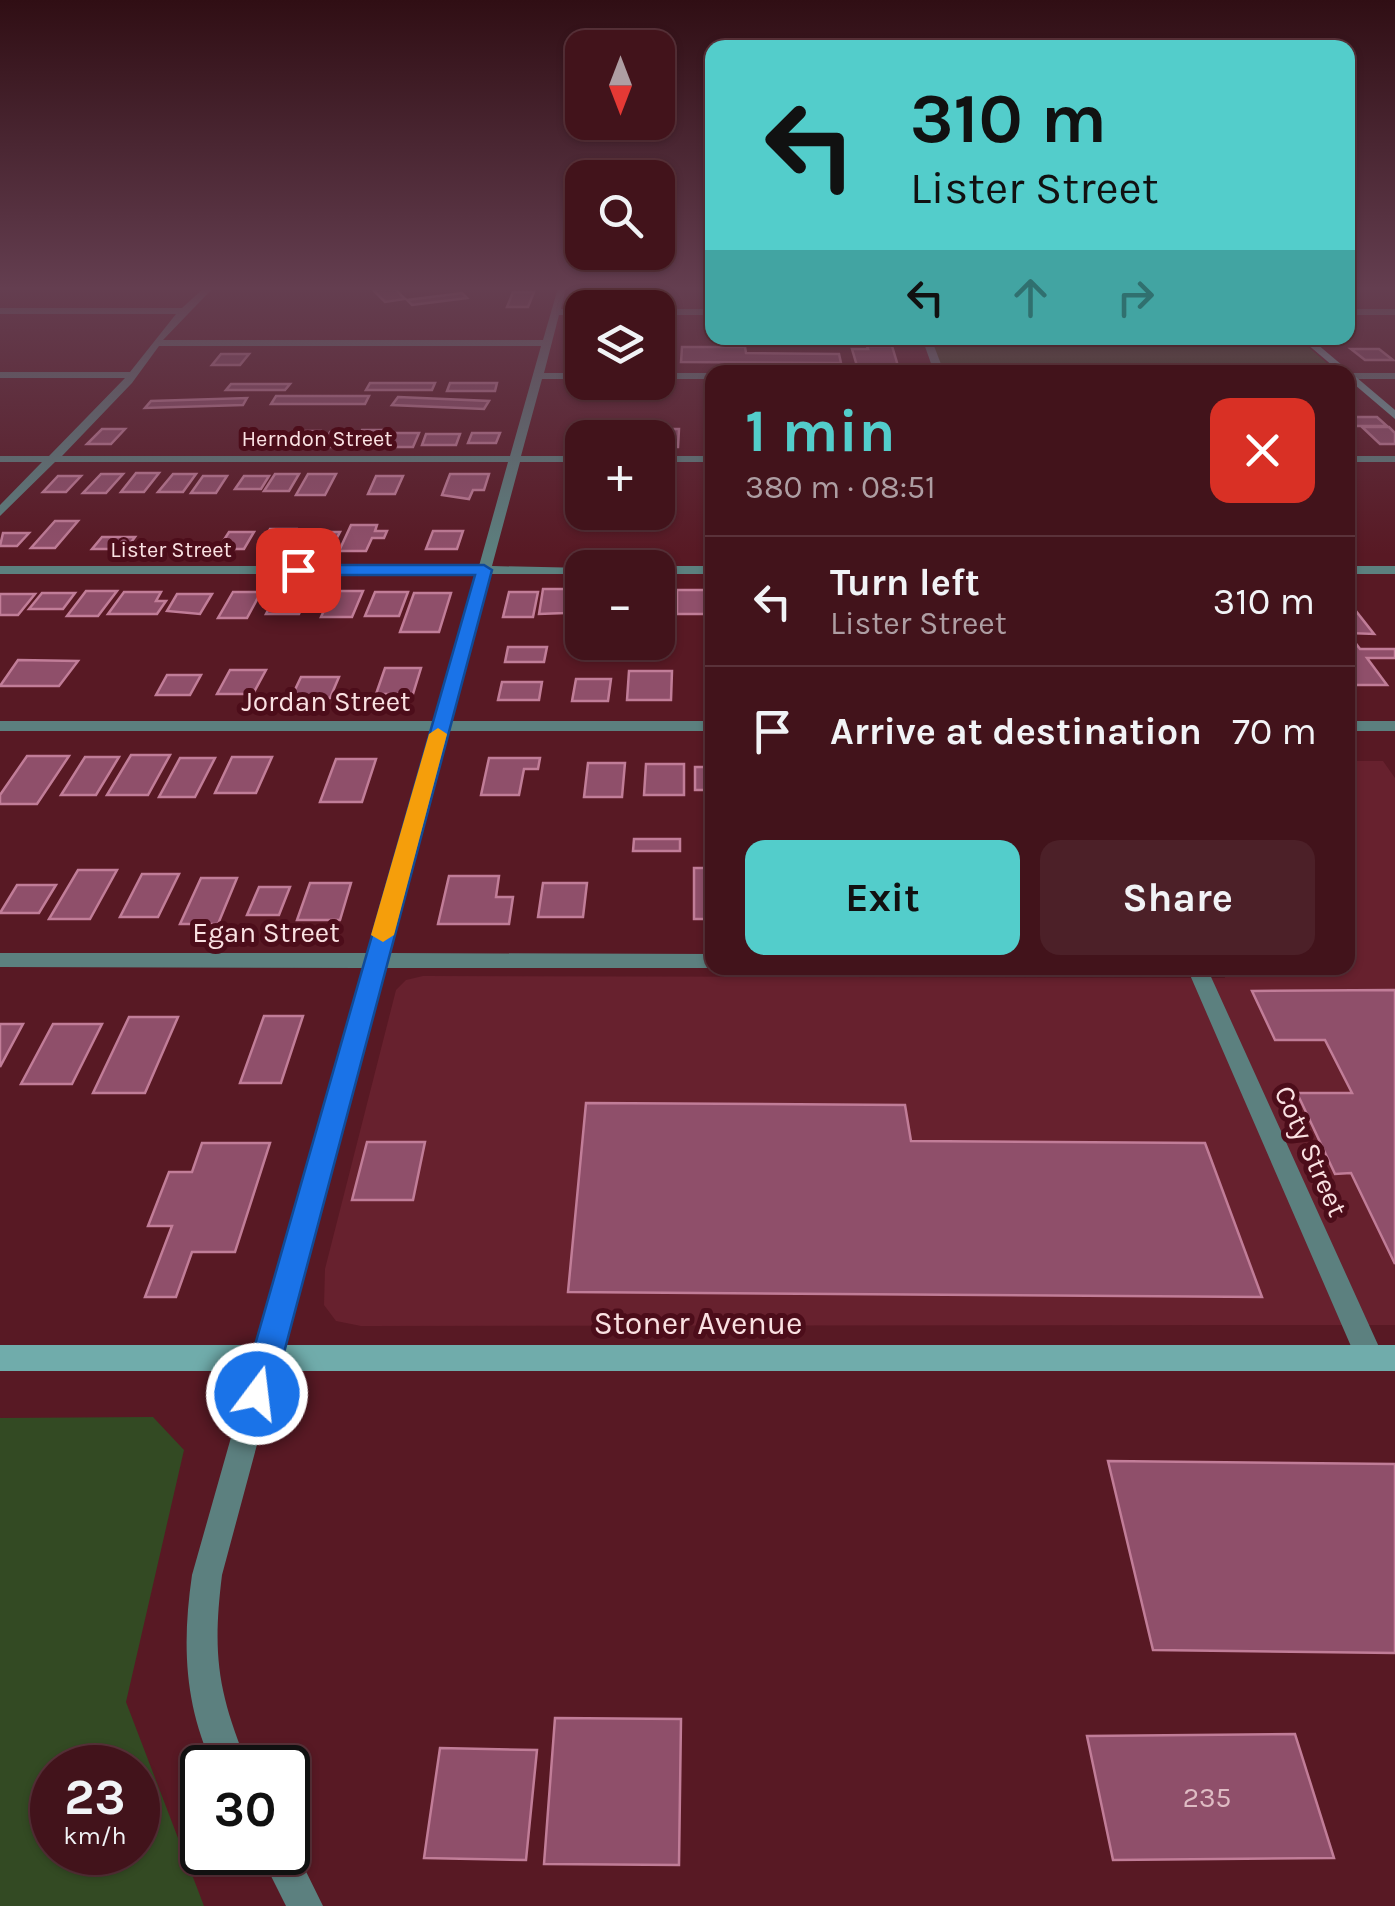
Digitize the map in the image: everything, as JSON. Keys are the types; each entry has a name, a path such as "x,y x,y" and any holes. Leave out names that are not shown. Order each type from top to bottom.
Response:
{"street":[{"path":"0,512 130,377"},
{"path":"220,1745 204,1700 200,1616 207,1574 538,377"},
{"path":"1355,381 1395,416"},
{"name":"Herndon Street","path":"0,459 565,459"},
{"path":"675,459 705,459"},
{"path":"1355,459 1395,459"},
{"name":"Lister Street","path":"0,570 565,570"},
{"path":"675,570 705,570"},
{"path":"1355,570 1395,570"},
{"name":"Jordan Street","path":"0,726 705,726"},
{"path":"1355,726 1395,726"},
{"name":"Egan Street","path":"0,960 705,961"},
{"name":"Coty Street","path":"1200,975 1382,1358"},
{"name":"Stoner Avenue","path":"0,1358 1382,1358"},
{"path":"288,1875 305,1906"}],"shaded area":[{"path":"1355,761 1383,761 1395,778 1395,1325 361,1326 336,1321 324,1305 325,1269 396,990 406,980 423,976 1225,978 1224,975 1355,975"}],"green space":[{"path":"153,1417 184,1450 126,1702 142,1745 30,1745 30,1875 160,1875 160,1791 180,1843 180,1875 192,1875 204,1906 0,1906 0,1418"}],"building":[{"path":"370,383 435,383 432,390 366,390"},
{"path":"450,383 497,383 495,391 447,391"},
{"path":"231,384 290,384 285,390 226,390"},
{"path":"276,396 369,396 365,404 271,404"},
{"path":"398,397 489,401 484,409 392,405"},
{"path":"247,398 243,405 145,408 151,401"},
{"path":"1355,417 1377,417 1387,426 1355,426"},
{"path":"1362,427 1389,427 1395,433 1395,444 1380,444"},
{"path":"102,429 125,429 111,444 87,444"},
{"path":"675,429 679,429 675,447"},
{"path":"362,430 389,430 381,447 354,447"},
{"path":"299,431 320,431 311,447 289,447"},
{"path":"330,432 354,432 346,447 322,447"},
{"path":"392,433 419,433 413,447 386,447"},
{"path":"472,433 500,433 496,443 468,443"},
{"path":"426,434 460,434 456,445 422,445"},
{"path":"260,435 283,435 275,446 252,446"},
{"path":"136,473 159,473 144,492 121,492"},
{"path":"101,474 123,474 106,493 83,493"},
{"path":"173,474 196,474 183,492 158,492"},
{"path":"275,474 299,474 289,491 264,491"},
{"path":"308,474 336,474 325,495 296,495"},
{"path":"450,474 489,474 484,490 473,490 469,499 442,495"},
{"path":"58,476 81,476 66,492 43,492"},
{"path":"203,476 227,476 216,493 191,493"},
{"path":"244,476 269,476 261,489 235,489"},
{"path":"376,476 403,476 395,494 368,494"},
{"path":"55,521 78,521 55,548 31,548"},
{"path":"351,525 377,525 375,531 387,531 384,538 372,538 366,551 339,551"},
{"path":"270,529 296,529 284,551 258,551"},
{"path":"433,531 463,531 457,549 426,549"},
{"path":"229,532 254,532 244,549 218,549"},
{"path":"313,532 340,532 331,549 303,548"},
{"path":"3,533 29,533 17,546 0,546"},
{"path":"102,537 135,537 126,549 92,549"},
{"path":"543,589 565,589 565,613 539,614"},
{"path":"677,590 705,590 705,614 677,614"},
{"path":"86,591 117,591 98,616 67,616"},
{"path":"333,591 363,591 352,617 321,617"},
{"path":"124,592 161,592 156,601 166,601 157,614 108,614"},
{"path":"233,592 261,592 247,618 218,618"},
{"path":"375,592 408,592 399,616 365,616"},
{"path":"509,592 538,592 533,617 503,617"},
{"path":"42,593 75,593 63,609 29,609"},
{"path":"277,593 309,593 299,614 266,614"},
{"path":"414,593 451,593 439,632 400,632"},
{"path":"0,594 35,594 18,615 0,615"},
{"path":"177,594 212,594 200,614 167,611"},
{"path":"1355,610 1374,634 1355,633"},
{"path":"1355,642 1360,649 1395,649 1395,658 1367,658 1387,685 1355,685"},
{"path":"508,647 547,647 544,662 505,662"},
{"path":"18,660 78,661 59,686 0,686"},
{"path":"385,668 421,668 413,694 376,694"},
{"path":"230,670 266,670 253,694 217,694"},
{"path":"629,671 672,671 671,700 627,700"},
{"path":"167,675 201,675 190,695 156,695"},
{"path":"301,677 339,677 330,698 291,698"},
{"path":"576,679 611,679 608,701 572,701"},
{"path":"502,682 542,682 539,700 498,700"},
{"path":"131,755 170,755 148,795 107,795"},
{"path":"27,756 69,756 37,804 0,804 0,795"},
{"path":"85,757 119,757 96,795 61,795"},
{"path":"232,757 272,757 256,793 215,793"},
{"path":"180,758 215,758 195,797 159,797"},
{"path":"489,758 540,758 538,769 524,769 519,795 481,795"},
{"path":"336,759 376,759 362,802 320,802"},
{"path":"588,763 625,763 622,797 584,797"},
{"path":"646,764 684,764 684,795 644,795"},
{"path":"695,767 705,767 705,790 695,790"},
{"path":"634,839 680,839 680,851 633,851"},
{"path":"694,868 705,868 705,919 694,919"},
{"path":"78,870 117,870 90,919 49,919"},
{"path":"142,874 179,874 158,917 120,917"},
{"path":"449,876 499,876 496,897 513,897 509,924 438,924"},
{"path":"201,878 237,878 218,924 180,924"},
{"path":"310,883 351,883 340,920 297,920"},
{"path":"543,883 587,883 583,917 538,917"},
{"path":"17,885 56,885 39,913 0,913"},
{"path":"259,887 290,887 279,915 247,915"},
{"path":"1395,990 1395,1264 1351,1173 1335,1174 1297,1093 1352,1093 1325,1040 1275,1040 1252,991"},
{"path":"264,1016 303,1016 281,1083 240,1083"},
{"path":"129,1017 178,1017 145,1093 93,1093"},
{"path":"0,1024 23,1024 0,1067"},
{"path":"53,1024 102,1024 72,1084 21,1084"},
{"path":"586,1103 905,1105 911,1141 1205,1143 1262,1297 568,1292"},
{"path":"367,1142 425,1142 413,1200 352,1200"},
{"path":"202,1143 270,1143 235,1252 192,1252 176,1297 145,1297 172,1226 148,1226 169,1172 192,1172"},
{"path":"1108,1461 1395,1464 1395,1653 1153,1650"},
{"path":"555,1718 681,1719 679,1865 544,1864"},
{"path":"1295,1734 1334,1858 1113,1860 1087,1736"},
{"path":"440,1748 537,1750 526,1860 424,1858"}],"slow traffic":[{"path":"383,935 438,734"}],"route":[{"path":"257,1394 484,570 298,570"}]}
